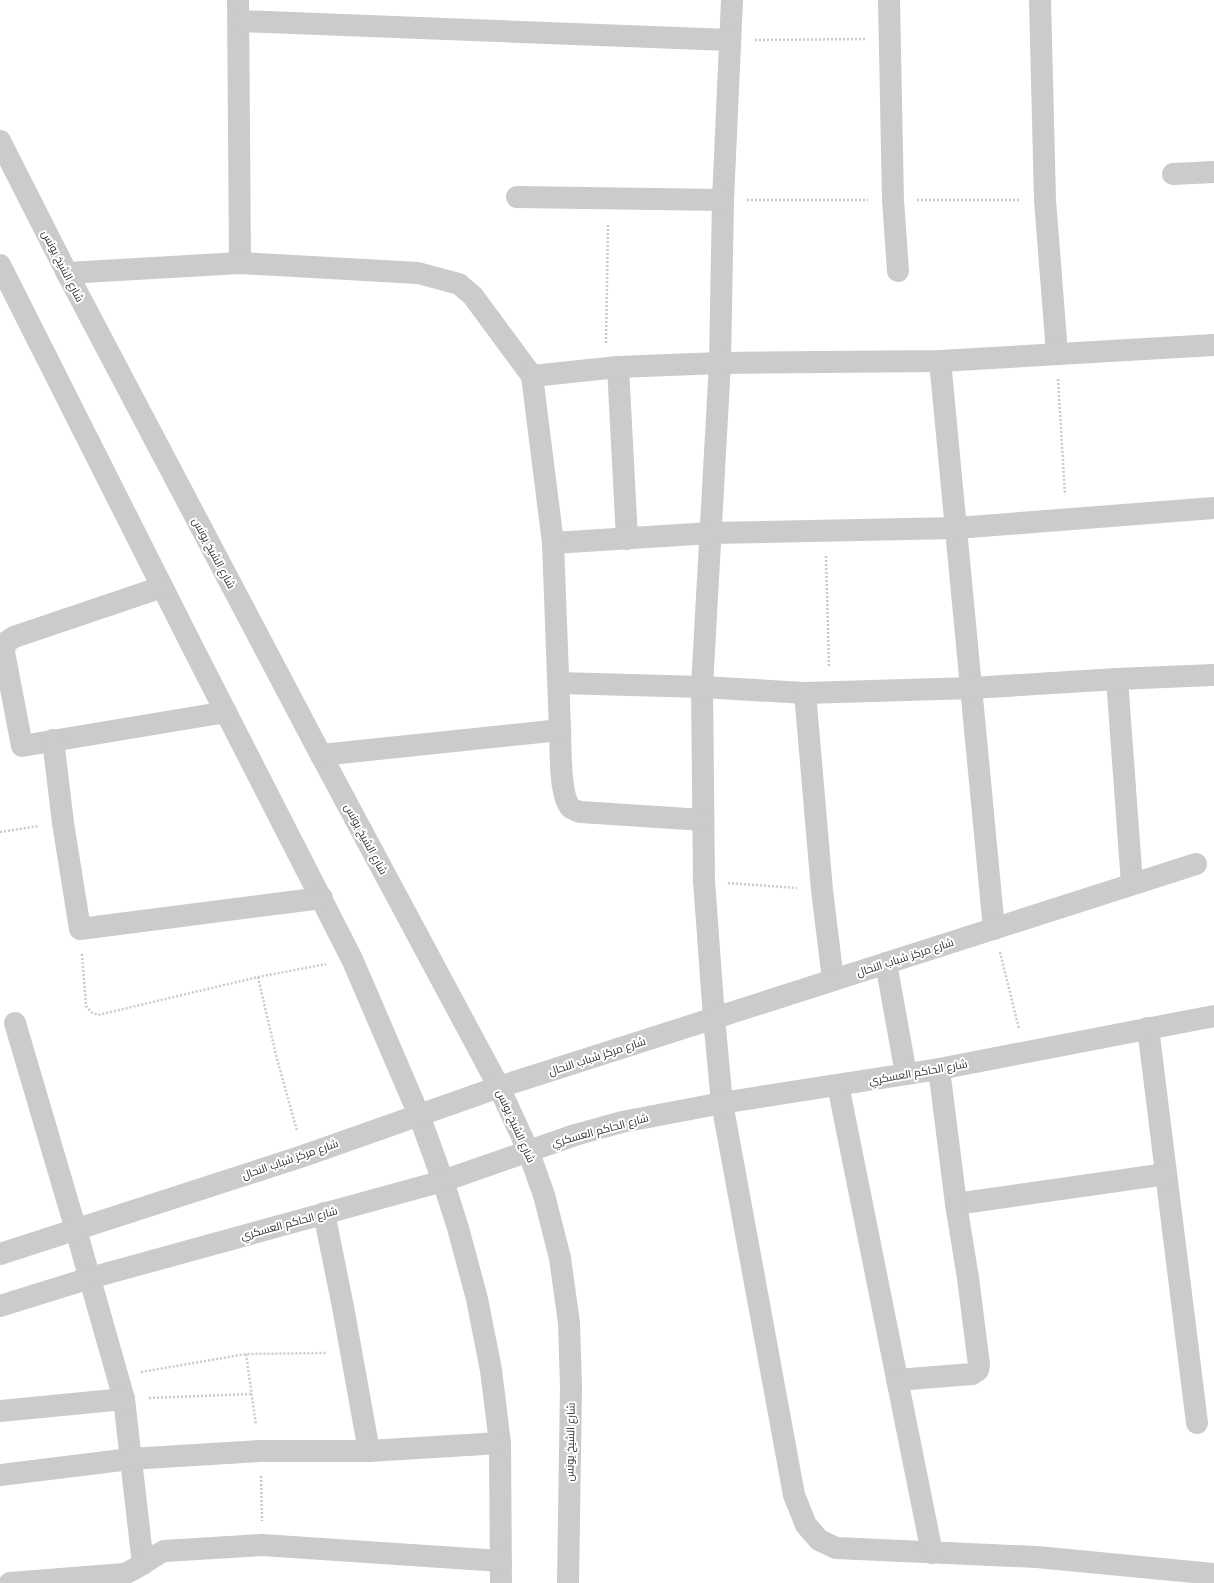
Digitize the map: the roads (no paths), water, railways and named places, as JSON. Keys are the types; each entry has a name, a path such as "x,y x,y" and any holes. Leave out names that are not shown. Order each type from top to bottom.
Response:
{"street":[{"path":"732,0 723,200 720,363 702,687 704,881 722,1103 794,1495 806,1525 819,1540 836,1548 1037,1557 1214,1574"},
{"path":"889,0 893,200 898,271"},
{"path":"1040,0 1045,200 1057,353"},
{"path":"240,263 239,10 730,40"},
{"name":"شارع الشيخ يونس","path":"0,141 66,273 321,755 499,1087 528,1150 544,1195 560,1258 569,1322 571,1387 568,1583"},
{"path":"1173,174 1214,172"},
{"path":"517,197 723,200"},
{"path":"66,273 240,263 418,273 459,284 474,296 532,376 553,543 560,730 565,799 571,808 581,812 703,820"},
{"path":"0,265 162,587 322,898 352,959 419,1115 458,1228 477,1299 491,1370 500,1443 501,1583"},
{"path":"532,376 612,367 720,363 940,361 1214,345"},
{"path":"940,361 994,929"},
{"path":"612,367 627,539"},
{"path":"553,543 711,533 826,532 956,528 1214,508"},
{"path":"162,587 14,637 5,643 4,652 22,746 226,712"},
{"path":"559,683 702,687 805,693 972,688 1117,679 1214,675"},
{"path":"1117,679 1132,884"},
{"path":"805,693 822,890 833,980"},
{"path":"321,755 560,730"},
{"path":"53,740 63,822 80,929 322,898"},
{"name":"شارع مركز شباب النحال","path":"0,1254 303,1156 499,1087 1196,864"},
{"path":"886,963 906,1074"},
{"name":"شارع الحاكم العسكري","path":"0,1306 90,1278 443,1181 528,1150 622,1122 722,1103 939,1069 1214,1016"},
{"path":"15,1023 124,1399 142,1564"},
{"path":"1148,1028 1196,1422"},
{"path":"897,1380 972,1374 978,1370 979,1365 968,1278 956,1204 939,1069"},
{"path":"838,1085 932,1552"},
{"path":"956,1204 1166,1174"},
{"path":"324,1214 343,1307 369,1451"},
{"path":"0,1411 124,1399"},
{"path":"0,1475 130,1459 260,1451 369,1451 500,1443"},
{"path":"10,1583 124,1574 134,1570 152,1557 164,1551 262,1545 501,1561"}]}
